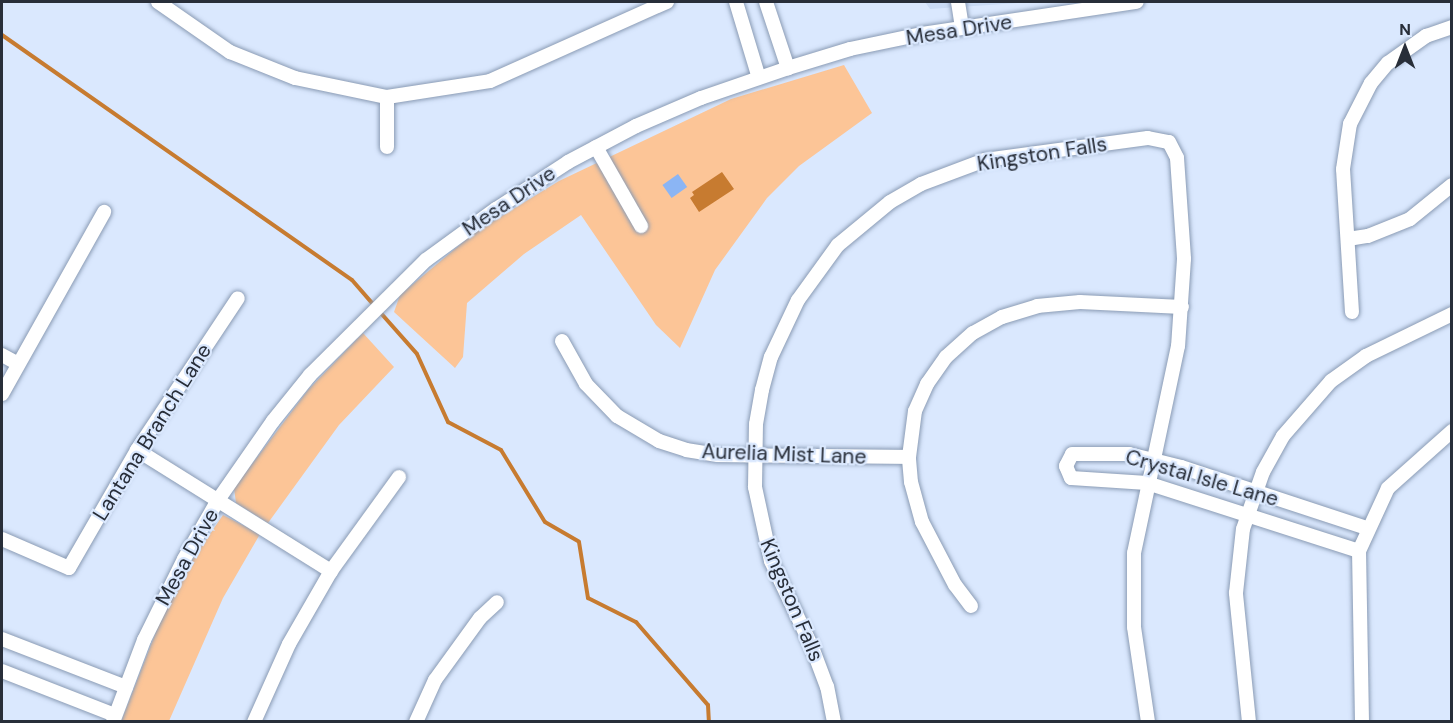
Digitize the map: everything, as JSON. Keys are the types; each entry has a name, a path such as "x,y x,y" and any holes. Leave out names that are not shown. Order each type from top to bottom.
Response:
{"street":[{"path":"161,2 230,52 296,78 387,97 490,81 640,6 667,2"},
{"path":"736,2 759,78"},
{"path":"766,2 788,68"},
{"path":"957,2 962,28"},
{"name":"Mesa Drive","path":"114,718 162,600 218,500 273,421 392,292 426,260 496,209 596,147 701,98 788,68 850,49 1081,6 1137,2"},
{"path":"1352,312 1342,169 1350,124 1371,83 1404,50 1452,27"},
{"path":"387,97 387,147"},
{"name":"Kingston Falls","path":"834,722 827,687 812,647 771,561 756,495 754,455 762,390 778,340 798,300 838,245 890,202 921,184 985,160 1148,138 1169,142 1177,158 1183,214 1182,308"},
{"path":"596,147 641,226"},
{"path":"1348,239 1368,236 1410,219 1452,185"},
{"path":"2,394 104,212"},
{"name":"Lantana Branch Lane","path":"2,538 69,568 137,450 238,298"},
{"path":"970,606 955,585 922,522 909,458 915,411 927,384 946,357 992,322 1037,306 1080,302 1182,308 1168,401 1147,483 1134,553 1133,589 1148,722"},
{"path":"1249,722 1236,592 1247,514 1254,492 1283,436 1331,381 1366,356 1452,314"},
{"name":"Aurelia Mist Lane","path":"562,341 586,384 617,416 639,430 686,450 754,455 909,458"},
{"path":"2,355 18,364"},
{"path":"1362,722 1359,551 1366,528 1388,488 1419,456 1452,432"},
{"path":"137,450 331,571"},
{"name":"Crystal Isle Lane","path":"1359,551 1147,483 1071,478 1066,466 1071,454 1092,451 1153,459 1366,528"},
{"path":"254,722 289,644 331,571 399,477"},
{"path":"416,722 435,680 480,618 497,602"},
{"path":"2,639 126,687"},
{"path":"2,671 114,718"}],"shaded area":[{"path":"925,2 1032,2 930,9"},
{"path":"844,65 872,113 799,166 767,198 715,270 680,348 656,325 581,215 524,254 467,303 463,357 455,368 394,312 400,295 474,233 559,181 731,99"},
{"path":"722,172 734,189 699,212 690,198 694,195 692,192"},
{"path":"363,333 394,367 339,425 268,523 236,503 234,488 308,390"},
{"path":"223,515 260,534 223,598 169,721 121,722 161,619 186,569"}],"building":[{"path":"678,174 687,187 672,198 662,185"}],"waterway":[{"path":"2,35 352,280 374,305"},
{"path":"379,311 417,354 448,422 501,450 545,522 579,542 588,598 636,622 708,705 709,722"}]}
